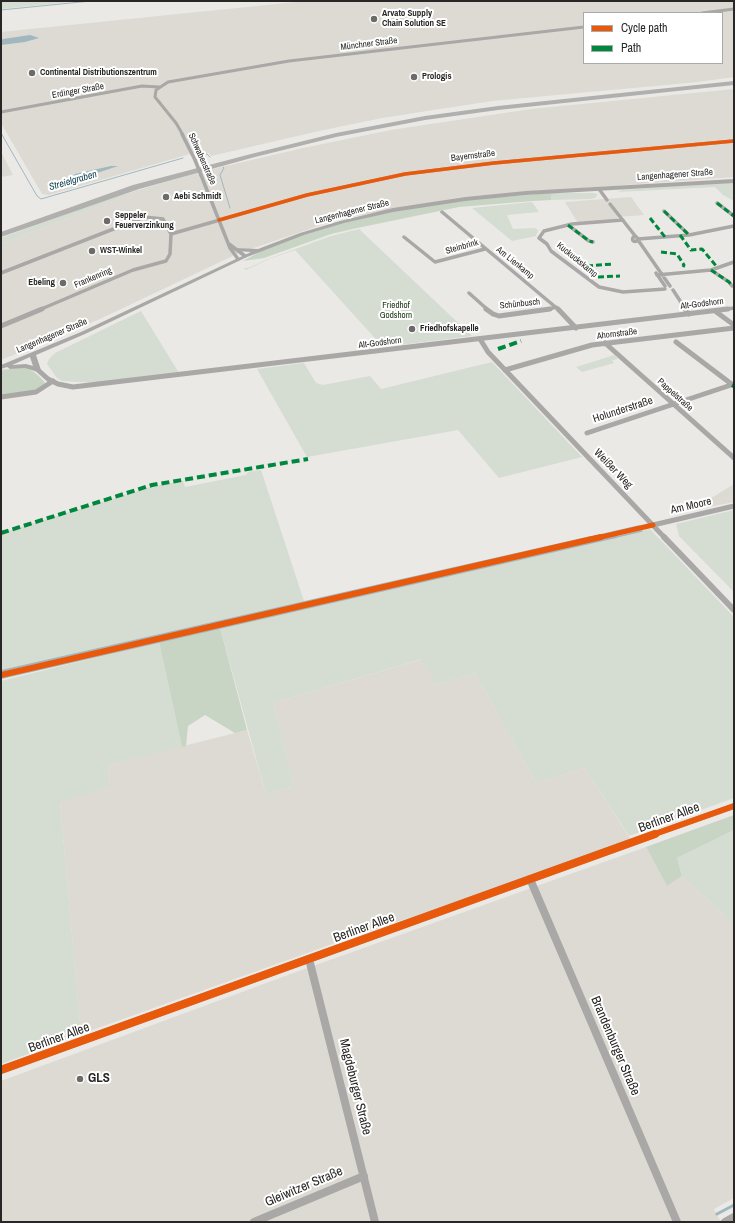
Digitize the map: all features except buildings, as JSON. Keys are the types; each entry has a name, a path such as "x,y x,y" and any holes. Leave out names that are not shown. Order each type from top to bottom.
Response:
{"highway":[{"path":"1,230 94,197 173,172 263,148 332,132 422,116 513,103 734,82"},
{"path":"1,235 62,212 150,183 253,155 336,135 425,118 498,108 734,82"}],"main road":[{"name":"Langenhagener Straße","path":"1,367 33,355 110,321 242,258 302,234 342,222 401,209 464,199 734,181"},
{"path":"236,249 249,251 261,250"},
{"path":"33,355 35,369"},
{"path":"23,359 35,369"},
{"path":"1,367 26,366 35,369"}],"street":[{"path":"710,12 734,9"},
{"name":"Münchner Straße","path":"159,87 168,82 295,60 583,26"},
{"name":"Erdinger Straße","path":"1,112 142,86 159,87"},
{"name":"Schwabenstraße","path":"159,87 154,92 155,97 180,129 195,160 230,248 242,258"},
{"name":"Bayernstraße","path":"219,220 342,186 405,174 494,163 734,140"},
{"path":"600,189 608,202 623,220 622,223 635,239 687,314"},
{"path":"717,203 734,216"},
{"path":"664,210 689,235"},
{"name":"Am Lienkamp","path":"442,212 556,307 576,328"},
{"path":"1,273 148,216 162,220 171,234 219,220"},
{"name":"Kuckuckskamp","path":"623,220 568,225 544,231 539,238 547,244 551,251 599,287 623,292 668,288"},
{"name":"Kuckuckskamp","path":"568,225 589,241 593,242"},
{"path":"635,239 689,235 734,226"},
{"name":"Frankenring","path":"1,326 133,270 166,261 170,254 171,234"},
{"name":"Steinbrink","path":"404,237 435,262 485,249"},
{"path":"229,244 236,249 242,258"},
{"path":"660,274 711,270 734,262"},
{"path":"711,270 729,282 732,286"},
{"name":"Schünbusch","path":"469,293 493,314 499,316 541,311 556,307"},
{"name":"Alt-Godshorn","path":"35,369 53,382 66,386 82,386 734,308"},
{"path":"715,310 734,326"},
{"name":"Ahornstraße","path":"505,370 586,346 734,326"},
{"name":"Weißer Weg","path":"480,339 486,350 734,610"},
{"path":"676,342 733,385"},
{"name":"Pappelstraße","path":"605,343 734,458"},
{"path":"1,398 36,392 53,382"},
{"name":"Holunderstraße","path":"587,433 733,385"},
{"name":"Am Moore","path":"653,525 734,506"},
{"name":"Berliner Allee","path":"1,1070 734,806"},
{"name":"Brandenburger Straße","path":"530,879 677,1222"},
{"name":"Magdeburger Straße","path":"309,959 375,1222"},
{"name":"Gleiwitzer Straße","path":"254,1222 364,1176"},
{"path":"725,1222 734,1217"}],"shaded area":[{"path":"306,1 734,1 734,77 698,82 492,101 382,118 211,156 209,153 202,153 200,151 49,195 42,194 1,123 1,32"},
{"path":"734,89 734,177 462,197 339,219 239,253 100,319 1,360 1,244 128,195 209,170 303,148 391,130 531,109"},
{"path":"1,152 13,175 1,177"},
{"path":"631,197 644,215 617,217 618,220 578,223 565,202"},
{"path":"734,484 734,502 704,508 700,505"},
{"path":"423,659 435,685 475,673 536,783 585,768 631,840 533,876 335,943 81,1034 60,801 110,787 108,765 247,730 266,794 294,786 273,703"},
{"path":"646,847 667,886 682,876 734,924 734,1198 714,1209 719,1219 724,1222 1,1222 1,1081 288,975"}],"green space":[{"path":"1,1 80,1 1,9"},
{"path":"208,169 209,170 128,195 1,244 1,238 41,223 112,198"},
{"path":"734,182 734,201 723,195 715,187 617,192 623,190"},
{"path":"552,193 598,194 595,198 590,199 551,200"},
{"path":"552,193 551,200 459,207 357,228 331,234 264,258 243,261 263,250 303,235 343,223 394,211 464,200"},
{"path":"532,202 539,212 507,215 513,229 535,228 538,230 536,236 512,241 472,208"},
{"name":"Friedhof Godshorn","path":"359,229 472,336 383,347 295,250 269,259 246,270 244,268 248,268 268,259 331,236"},
{"path":"141,311 179,373 101,383 62,381 57,378 47,364 49,359 55,353"},
{"path":"614,355 618,359 612,360 614,363 582,372 576,367"},
{"path":"492,362 582,457 499,478 458,430 307,457 257,369 304,363 316,383 323,385 370,376 381,389"},
{"path":"27,368 34,372 45,383 44,385 38,390 1,396 1,370"},
{"path":"261,470 304,601 1,670 1,535 8,531 150,487 183,481 185,487 246,475 248,472"},
{"path":"734,510 734,592 679,536 676,524"},
{"path":"650,529 734,617 734,798 629,836 585,768 536,783 475,673 435,685 422,659 273,703 294,786 266,794 220,628"},
{"path":"220,628 247,730 235,733 205,715 188,726 186,746 182,747 159,642"},
{"path":"159,642 182,747 108,765 110,787 60,802 81,1034 1,1064 1,681"},
{"path":"734,815 734,830 677,858 682,876 667,886 646,847"},
{"path":"734,830 734,924 682,876 677,858"}],"water":[{"path":"30,35 39,38 25,42 1,45 1,40 3,39"},
{"path":"111,166 118,166 79,179 74,179 72,177 75,174"}],"waterway":[{"path":"1,10 91,1"},
{"name":"Streielgraben","path":"1,133 37,196 41,199 183,158"},
{"name":"Streielgraben","path":"200,154 207,154 210,157"},
{"name":"Streielgraben","path":"223,167 224,168 220,175 230,208"},
{"path":"587,538 639,526"},
{"path":"612,538 642,531"},
{"path":"1,671 591,537"},
{"path":"1,678 616,537"},
{"path":"717,1214 734,1205"}],"marked path":[{"path":"717,203 734,216"},
{"path":"664,211 689,235"},
{"path":"650,218 665,237"},
{"path":"568,225 589,241 593,242"},
{"path":"680,235 691,250 702,249 717,267"},
{"path":"661,252 677,254 684,265 683,267"},
{"path":"587,266 613,264"},
{"path":"711,270 729,282 732,286"},
{"path":"598,277 620,276"},
{"path":"498,349 521,341"},
{"path":"1,533 152,485 308,459"}],"cycle path":[{"path":"219,220 307,195 405,174 494,163 734,141"},
{"path":"1,675 653,525"},
{"path":"1,1070 734,806"}],"place":[{"name":"Arvato Supply Chain Solution SE","path":"374,19"},
{"name":"Continental Distributionszentrum","path":"32,73"},
{"name":"Prologis","path":"414,77"},
{"name":"Aebi Schmidt","path":"166,197"},
{"name":"Seppeler Feuerverzinkung","path":"107,221"},
{"name":"WST-Winkel","path":"92,251"},
{"name":"Ebeling","path":"63,283"},
{"name":"Friedhofskapelle","path":"412,329"},
{"name":"GLS","path":"80,1079"}]}
